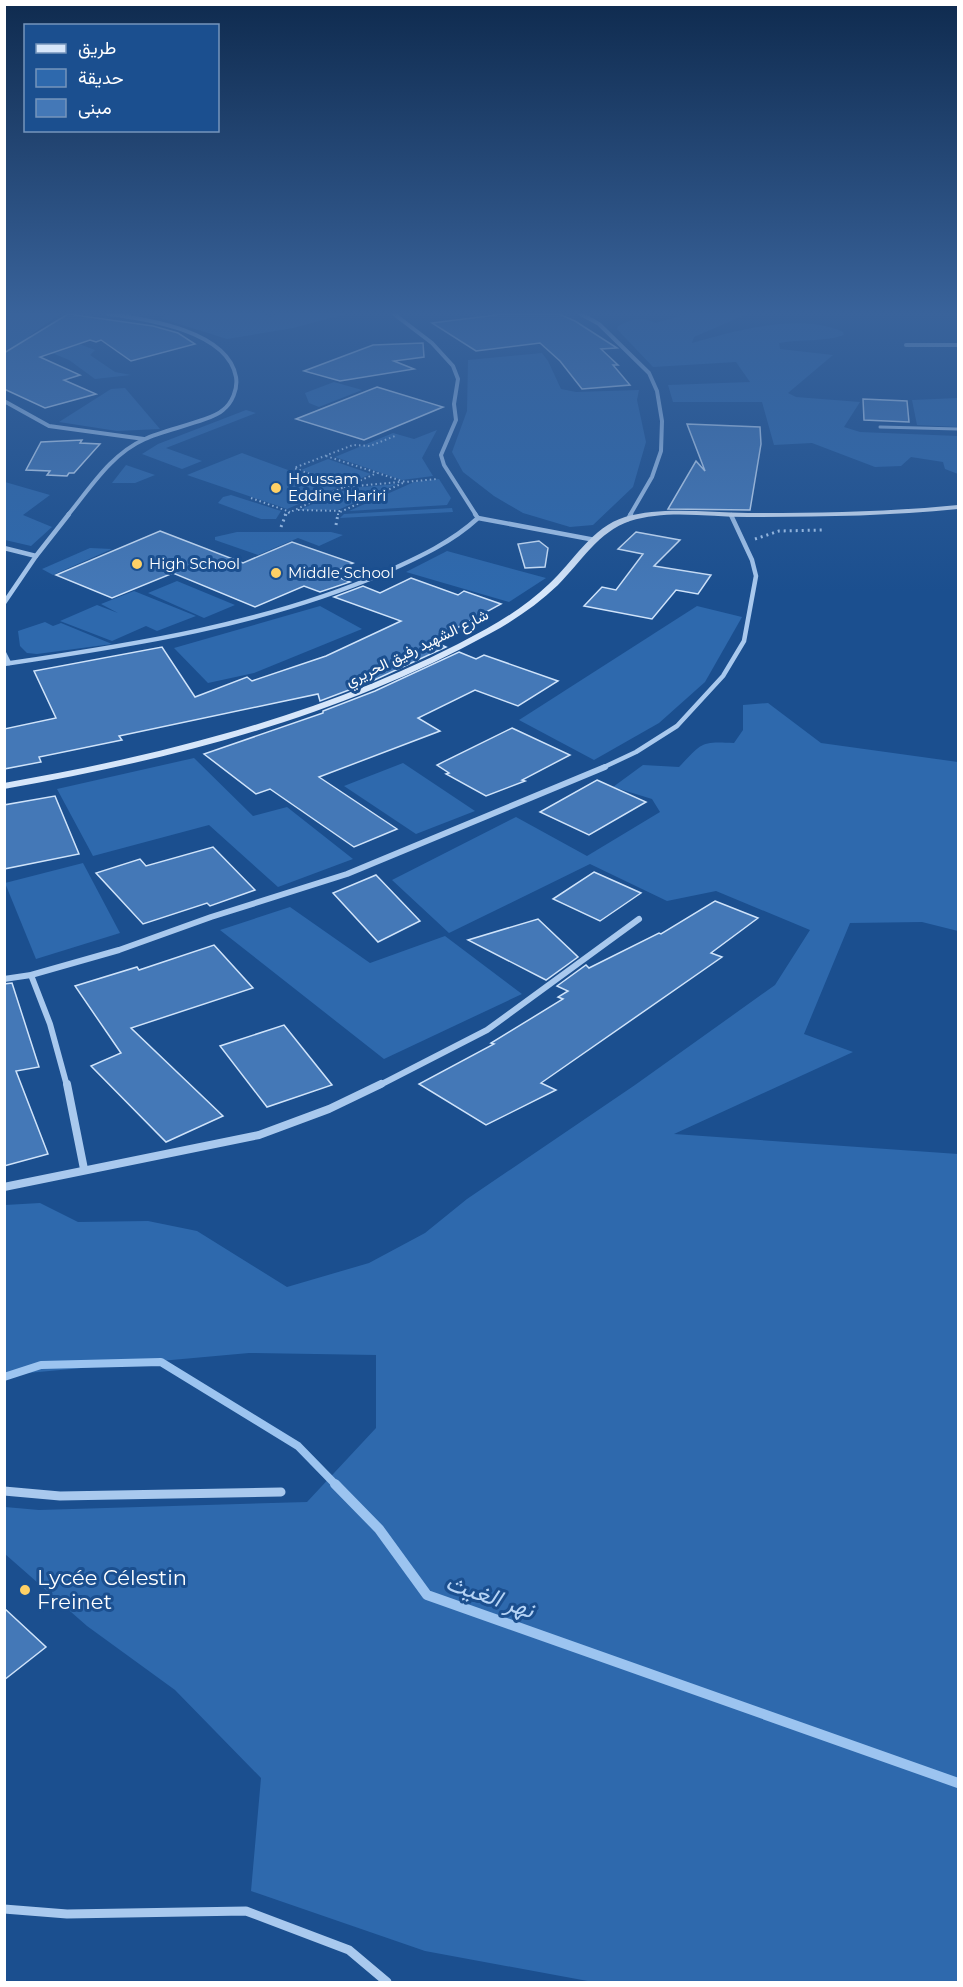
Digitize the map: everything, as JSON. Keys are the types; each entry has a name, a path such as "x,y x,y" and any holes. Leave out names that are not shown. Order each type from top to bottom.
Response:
{"street":[{"path":"14,407 49,426 144,439"},
{"path":"4,603 36,556 104,468 122,452 144,439 220,412 226,407"},
{"path":"454,407 456,420 441,455 444,465 478,518 595,540"},
{"path":"628,519 656,469 664,439 659,407"},
{"name":"شارع الشهيد رفيق الحريري","path":"4,786 90,771 203,745 285,721 342,701 429,662 514,615 551,587 595,540 628,519 656,514 860,514 958,507"},
{"path":"4,979 31,975 137,944 211,917 374,865 515,803 579,779 659,739 694,709 723,676 744,641 756,566 753,556 734,529 731,515"},
{"path":"4,652 7,663 175,636 291,608 357,585 408,561 465,531 478,518"},
{"path":"4,548 36,556"},
{"path":"4,1187 259,1134 329,1109 426,1063 488,1030 639,919"},
{"path":"31,975 64,1069 84,1169"},
{"path":"4,1491 60,1496 281,1492"},
{"path":"4,1909 67,1914 246,1911 349,1950 387,1983"}],"lane":[{"path":"880,427 958,429"}],"path":[{"path":"395,436 370,446 353,445 294,468 344,487 444,478"},
{"path":"325,456 405,482"},
{"path":"280,526 284,515 377,473"},
{"path":"336,525 338,513 405,482"},
{"path":"251,498 290,512"},
{"path":"294,510 343,511"}],"green space":[{"path":"83,407 141,407 160,429 117,431 59,422"},
{"path":"467,407 638,407 646,442 633,487 593,525 570,527 523,513 494,496 463,472 452,452"},
{"path":"763,407 857,407 844,427 860,432 958,436 958,474 945,469 943,462 911,457 901,466 875,467 812,443 774,445"},
{"path":"913,407 958,407 958,427 917,425"},
{"path":"246,410 256,413 166,448 202,461 182,469 142,454 158,444"},
{"path":"437,430 422,458 433,476 402,480 335,457 393,433 414,439"},
{"path":"242,453 337,488 287,509 187,475"},
{"path":"328,459 371,474 345,485 301,470"},
{"path":"126,465 155,475 135,483 112,483"},
{"path":"439,479 451,498 447,505 349,511 414,482"},
{"path":"5,482 50,495 23,515 52,527 31,546 5,540"},
{"path":"397,484 338,510 299,510 350,488"},
{"path":"231,495 281,511 276,519 261,519 218,503 223,497"},
{"path":"452,508 453,512 340,518 344,514"},
{"path":"237,532 331,532 343,535 319,546 298,538 258,555 215,540 215,537"},
{"path":"90,548 112,549 53,575 42,569"},
{"path":"447,551 546,578 509,602 406,572"},
{"path":"177,581 235,605 204,618 148,593"},
{"path":"134,591 196,616 157,631 146,626 112,641 60,621 97,605 118,613 101,604"},
{"path":"320,606 362,629 254,673 208,683 174,648"},
{"path":"697,606 742,617 705,682 659,723 594,760 519,720"},
{"path":"45,622 53,626 61,623 112,644 37,654 27,653 20,646 18,631"},
{"path":"768,703 821,743 958,762 958,931 922,922 850,923 804,1034 853,1052 674,1134 958,1154 958,1982 593,1982 425,1951 251,1891 261,1778 175,1690 87,1626 5,1554 5,1507 39,1510 307,1502 376,1428 376,1355 249,1353 5,1375 5,1205 40,1203 78,1222 148,1221 197,1231 287,1287 369,1263 425,1233 467,1199 635,1085 775,985 810,930 716,891 667,901 590,864 449,933 392,880 516,817 587,856 660,812 652,799 613,787 643,765 679,767 702,745 734,743 743,730 743,705"},
{"path":"194,758 253,816 287,807 353,859 278,887 209,825 93,856 57,789"},
{"path":"403,763 475,811 416,834 344,786"},
{"path":"83,863 120,933 36,959 5,883"},
{"path":"290,907 370,963 445,936 522,994 384,1059 220,930"}],"building":[{"path":"327,407 443,407 364,440 296,419"},
{"path":"863,407 908,407 909,422 864,420"},
{"path":"687,424 760,427 761,444 750,510 668,509 696,461 705,471"},
{"path":"82,440 80,443 100,444 74,473 69,473 67,476 47,475 50,471 26,470 41,442"},
{"path":"160,531 243,563 292,542 353,563 330,574 350,582 320,592 304,586 255,607 173,573 112,598 56,575"},
{"path":"636,532 680,540 654,566 711,575 698,594 676,590 652,619 584,606 602,587 616,590 643,554 618,549"},
{"path":"539,541 548,548 545,567 525,568 518,544"},
{"path":"411,578 458,595 464,591 501,604 433,641 446,647 370,682 320,701 318,694 119,736 122,740 39,757 41,762 4,769 4,729 56,718 34,671 162,647 195,697 247,677 252,681 326,656 401,621 334,597 363,586 380,593"},
{"path":"459,652 476,659 484,655 558,681 518,706 475,690 418,718 440,731 319,777 397,829 354,847 270,789 256,794 204,754 323,713 323,711 375,691"},
{"path":"512,728 570,755 522,780 525,781 486,796 446,774 449,773 437,765"},
{"path":"597,780 646,802 589,835 540,812"},
{"path":"55,796 79,854 4,869 4,805"},
{"path":"213,847 255,890 210,906 207,903 143,924 96,873 140,859 146,866"},
{"path":"594,872 641,893 600,921 553,899"},
{"path":"376,875 420,921 378,942 333,893"},
{"path":"715,901 758,918 711,953 722,957 541,1083 556,1090 486,1125 419,1084 494,1044 491,1043 563,999 558,997 568,991 557,986 586,965 589,968 661,934"},
{"path":"538,919 578,957 546,980 468,940"},
{"path":"214,945 253,988 131,1028 223,1116 166,1142 91,1066 121,1053 75,986 137,967 139,970"},
{"path":"12,983 39,1067 16,1071 48,1154 4,1166 4,984"},
{"path":"284,1025 332,1085 267,1107 220,1046"},
{"path":"4,1608 46,1647 4,1680"}],"waterway":[{"name":"نهر الغيث","path":"4,1377 41,1365 161,1362 298,1446 336,1485"},
{"name":"نهر الغيث","path":"335,1484 379,1529 427,1595 958,1783"}],"place":[{"name":"Houssam Eddine Hariri","path":"276,488"},
{"name":"High School","path":"137,564"},
{"name":"Middle School","path":"276,573"},
{"name":"Lycée Célestin Freinet","path":"25,1590"}]}
